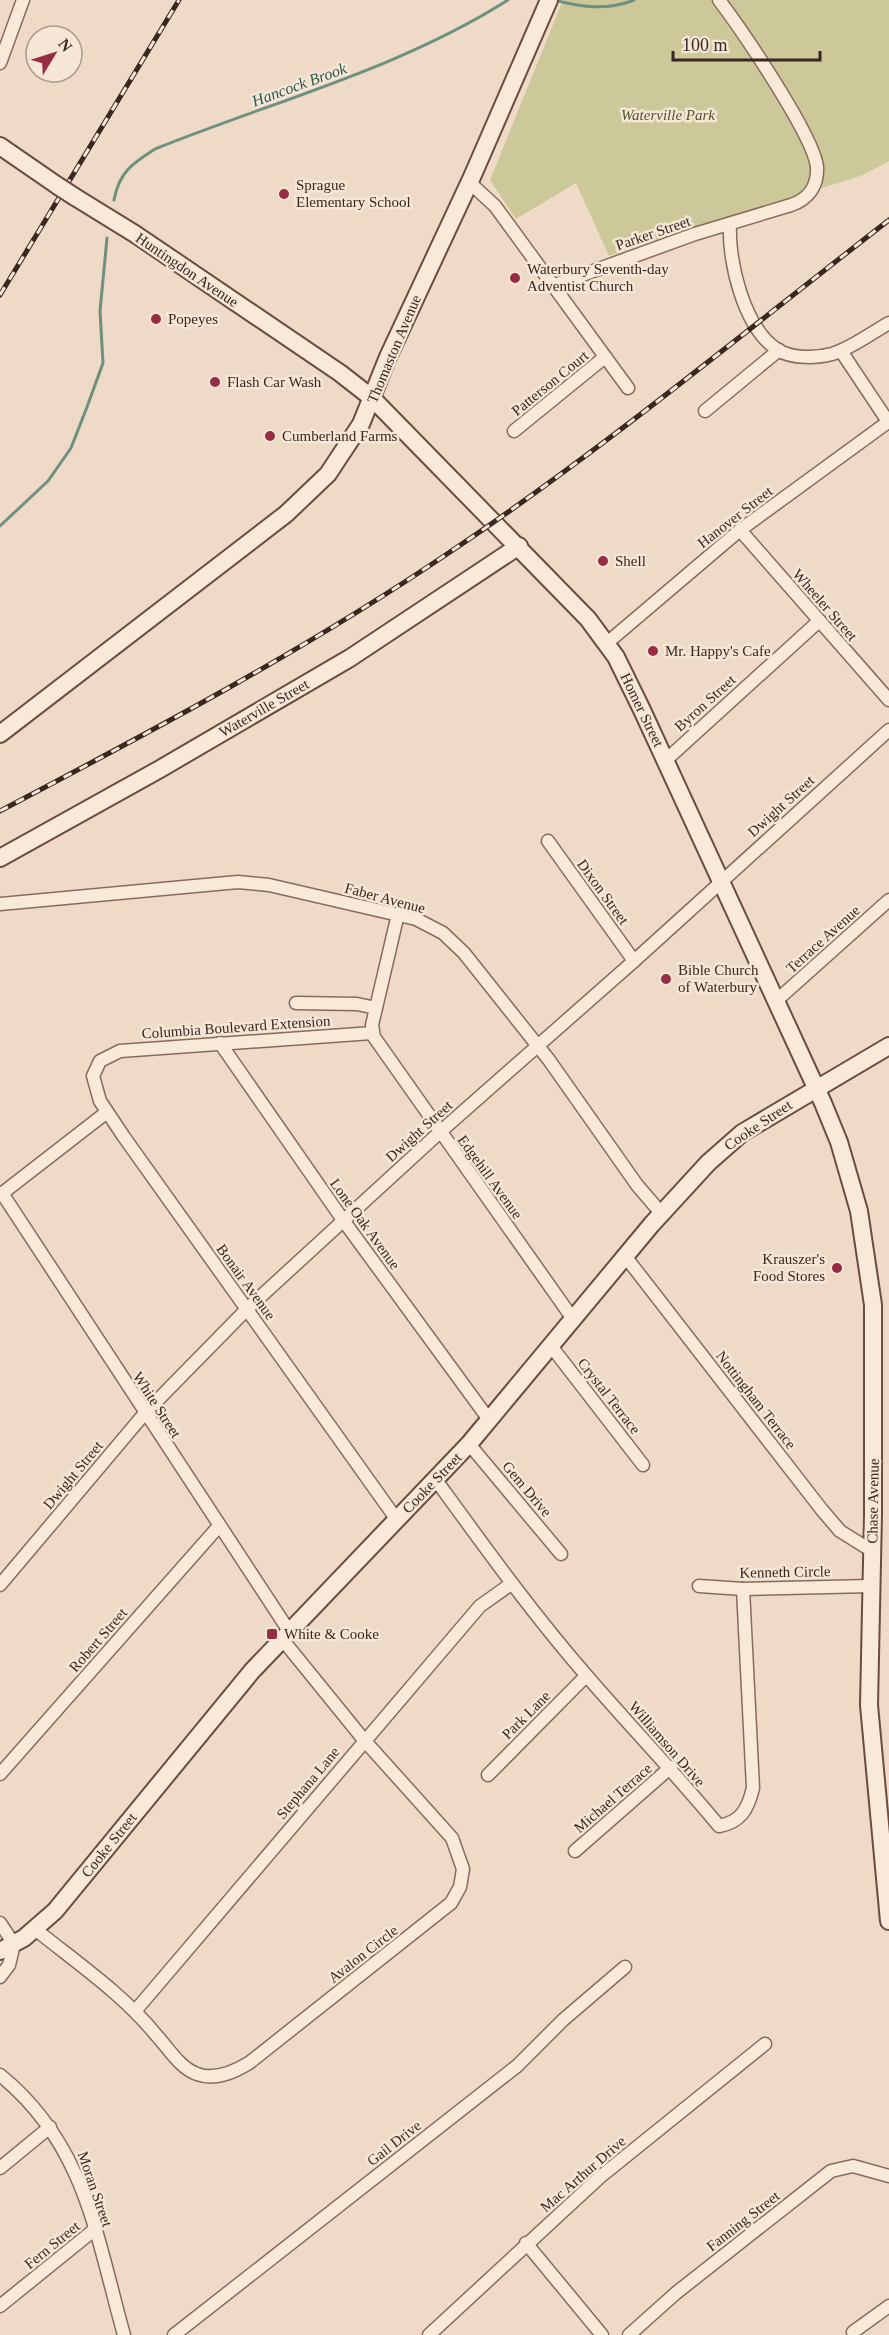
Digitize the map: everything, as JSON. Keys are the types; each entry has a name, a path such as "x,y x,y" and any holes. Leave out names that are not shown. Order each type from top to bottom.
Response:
{"main road":[{"name":"Thomaston Avenue","path":"0,734 196,586 312,492 344,452 361,424 388,357 469,182 547,4"},
{"name":"Huntingdon Avenue","path":"0,146 340,373 372,398"},
{"name":"Homer Street","path":"372,398 519,546 583,613 607,643 629,682 666,760 816,1088"},
{"name":"Waterville Street","path":"0,858 325,672 519,546"},
{"name":"Cooke Street","path":"7,1947 35,1929 63,1901 232,1695 285,1635 470,1444 661,1213 727,1144 816,1088 889,1046"},
{"name":"Chase Avenue","path":"816,1088 835,1132 854,1191 869,1265 875,1350 870,1726 889,1921"}],"street":[{"path":"0,63 23,0"},
{"name":"Parker Street","path":"552,286 695,234 730,225 802,200 814,185 817,168 812,149 719,0"},
{"path":"469,182 495,206 628,388"},
{"path":"730,225 729,251 743,297 760,332 779,350 802,356 827,355 841,351 889,323"},
{"path":"705,411 779,350"},
{"path":"841,351 889,422"},
{"name":"Patterson Court","path":"514,431 605,357"},
{"name":"Hanover Street","path":"607,643 740,530 889,422"},
{"name":"Wheeler Street","path":"740,530 889,699"},
{"name":"Byron Street","path":"666,760 819,621"},
{"name":"Dwight Street","path":"0,1585 145,1413 247,1309 440,1132 634,961 889,730"},
{"name":"Dixon Street","path":"548,841 634,961"},
{"name":"Faber Avenue","path":"0,904 238,882 269,885 398,914 432,926 455,943 538,1046 637,1185 661,1213"},
{"name":"Terrace Avenue","path":"776,1001 889,900"},
{"path":"372,1033 398,914"},
{"name":"Columbia Boulevard Extension","path":"296,1003 357,1004 376,1008"},
{"name":"Columbia Boulevard Extension","path":"103,1058 120,1051 220,1042 372,1033"},
{"name":"Edgehill Avenue","path":"372,1033 573,1319"},
{"name":"Lone Oak Avenue","path":"220,1042 343,1220 490,1421"},
{"name":"Bonair Avenue","path":"103,1058 95,1066 93,1076 98,1096 107,1112 397,1520"},
{"path":"1,1194 107,1112"},
{"name":"White Street","path":"1,1194 219,1526 285,1635"},
{"name":"Nottingham Terrace","path":"625,1256 822,1510 840,1531 872,1551"},
{"name":"Crystal Terrace","path":"551,1346 643,1465"},
{"name":"Gem Drive","path":"470,1444 561,1554"},
{"name":"Williamson Drive","path":"436,1479 511,1584 586,1676 671,1767 719,1826 733,1824 749,1807 753,1788 743,1589"},
{"name":"Robert Street","path":"0,1774 219,1526"},
{"name":"Stephana Lane","path":"136,2010 480,1606 511,1584"},
{"name":"Kenneth Circle","path":"699,1586 743,1589 871,1586"},
{"name":"Avalon Circle","path":"35,1929 136,2010 183,2066 198,2075 214,2076 232,2073 249,2063 451,1903 460,1887 463,1869 452,1838 364,1740 285,1635"},
{"name":"Park Lane","path":"488,1775 586,1676"},
{"name":"Michael Terrace","path":"575,1851 671,1767"},
{"path":"0,1923 7,1947 9,1965 0,1977"},
{"name":"Gail Drive","path":"174,2335 517,2066 563,2020 625,1967"},
{"name":"Mac Arthur Drive","path":"429,2335 600,2177 765,2044"},
{"name":"Moran Street","path":"0,2075 32,2105 50,2127 76,2172 124,2335"},
{"path":"0,2168 50,2127"},
{"name":"Fanning Street","path":"629,2335 676,2293 831,2171 853,2166 889,2176"},
{"name":"Fern Street","path":"0,2306 94,2230"},
{"path":"526,2243 602,2335"},
{"path":"853,2332 889,2306"}],"green space":[{"name":"Waterville Park","path":"563,0 889,0 889,161 863,175 609,256 576,183 516,219 490,180"}],"waterway":[{"name":"Hancock Brook","path":"114,200 123,175 155,149 380,65 424,46 508,0"},
{"name":"Hancock Brook","path":"554,0 594,7 614,6 634,0"},
{"name":"Hancock Brook","path":"0,526 48,481 71,448 87,407 103,363 100,311 107,238"}],"railway":[{"path":"0,295 179,0"},
{"path":"0,811 171,720 283,656 447,554 616,433 889,220"}],"place":[{"name":"Sprague Elementary School","path":"284,194"},
{"name":"Waterbury Seventh-day Adventist Church","path":"515,278"},
{"name":"Popeyes","path":"156,319"},
{"name":"Flash Car Wash","path":"215,382"},
{"name":"Cumberland Farms","path":"270,436"},
{"name":"Shell","path":"603,561"},
{"name":"Mr. Happy's Cafe","path":"653,651"},
{"name":"Bible Church of Waterbury","path":"666,979"},
{"name":"Krauszer's Food Stores","path":"837,1268"},
{"name":"White & Cooke","path":"272,1634"}]}
